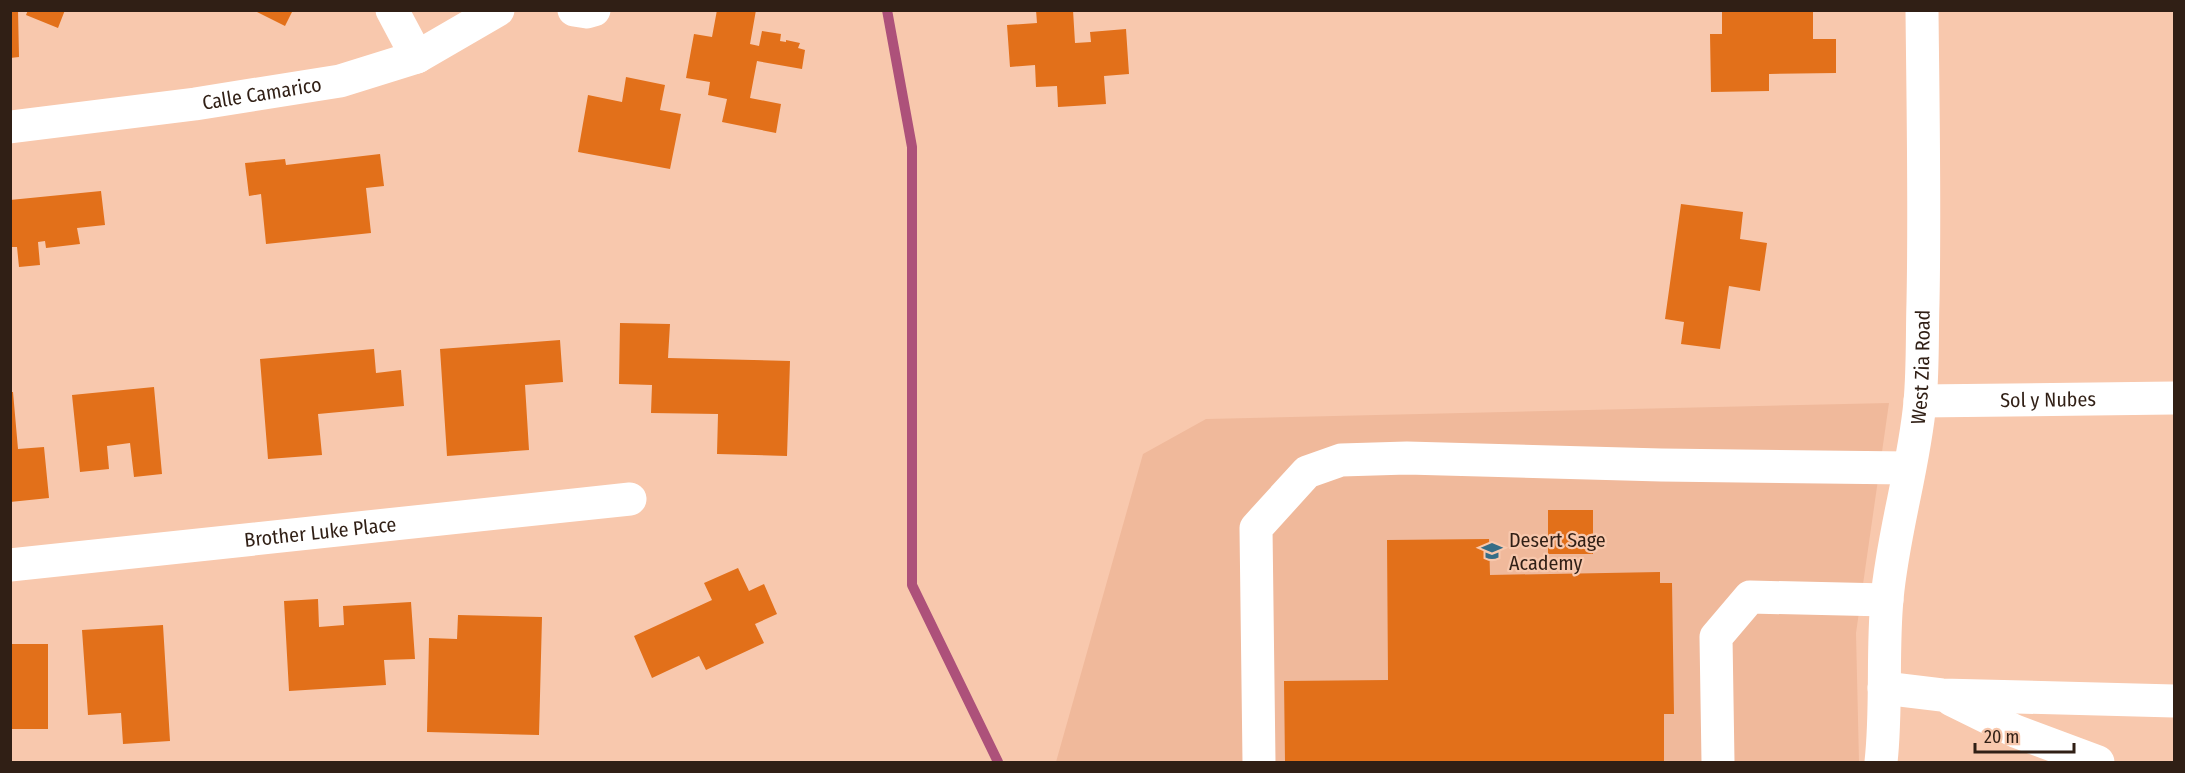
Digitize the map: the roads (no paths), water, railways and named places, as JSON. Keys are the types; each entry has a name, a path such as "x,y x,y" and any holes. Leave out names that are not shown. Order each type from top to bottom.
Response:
{"street":[{"path":"392,10 417,57"},
{"name":"Calle Camarico","path":"10,127 195,104 340,81 417,57 498,10"},
{"path":"574,10 587,12 594,10"},
{"name":"West Zia Road","path":"1881,762 1885,723 1887,600 1893,546 1920,401 1925,207 1922,10"},
{"name":"Sol y Nubes","path":"1920,401 2175,398"},
{"path":"1259,762 1256,528 1307,472 1341,460 1407,458 1661,465 1909,468"},
{"name":"Brother Luke Place","path":"10,565 630,499"},
{"path":"1718,762 1716,637 1750,597 1887,600"},
{"path":"1884,688 1942,695 2175,701"},
{"path":"1942,695 2015,731 2098,762"},
{"name":"West Zia Road","path":"1885,723 1900,762"}],"waterway":[{"path":"887,10 912,147 912,585 998,762"}],"place":[{"name":"Desert Sage Academy","path":"1492,551"}]}
